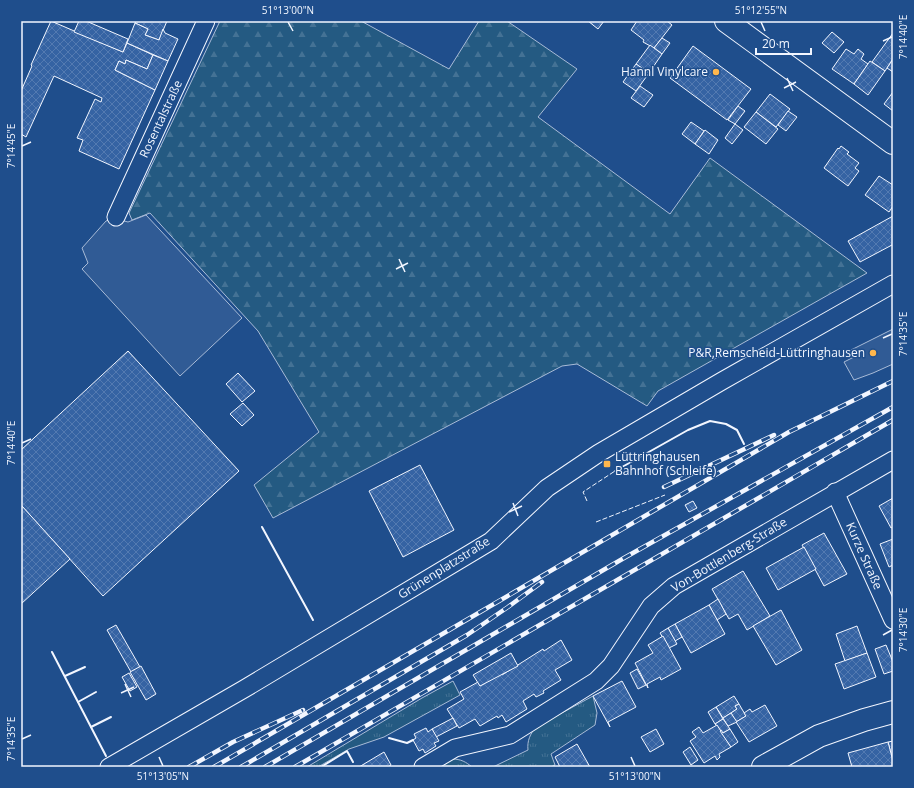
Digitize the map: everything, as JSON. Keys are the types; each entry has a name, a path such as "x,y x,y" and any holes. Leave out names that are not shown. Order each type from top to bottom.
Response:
{"main road":[{"path":"726,21 893,143"},
{"path":"763,767 819,736 864,720 893,712"}],"street":[{"name":"Rosentalstraße","path":"116,217 206,21"},
{"name":"Grünenplatzstraße","path":"109,767 244,689 491,540 547,488 599,453 893,284"},
{"name":"Von-Bottlenberg-Straße","path":"423,767 455,748 510,735 596,681 611,666 651,606 674,586 893,460"},
{"name":"Kurze Straße","path":"835,492 893,620"}],"green space":[{"path":"220,21 361,21 449,69 479,21 507,21 577,69 538,117 670,214 710,158 867,273 658,391 647,406 577,364 562,366 273,518 254,485 319,432 258,331 150,213 132,220 129,213"},
{"path":"453,681 460,695 384,737 349,749 318,767 307,767 422,698"},
{"path":"593,696 597,713 595,725 551,754 555,765 551,767 493,767 528,750 529,738 536,727"},
{"path":"452,759 463,761 472,767 437,767"}],"shaded area":[{"path":"146,215 242,318 180,376 82,269 88,263 82,248 106,221 113,218 128,222"},
{"name":"P&R,Remscheid-Lüttringhausen","path":"893,329 893,364 854,380 844,362 854,357 851,350"}],"building":[{"path":"51,21 123,52 127,43 153,55 147,69 126,60 125,64 119,61 115,70 155,90 119,169 79,151 83,140 77,138 95,99 101,102 102,98 54,76 26,137 21,134 21,91"},
{"path":"79,21 86,21 128,39 123,52 74,32"},
{"path":"136,21 167,21 159,40 145,35 148,29 135,23"},
{"path":"588,21 604,21 598,29"},
{"path":"637,21 667,21 672,25 654,48 643,42 644,40 631,30"},
{"path":"135,23 148,29 145,35 159,40 163,29 165,33 178,39 168,61 127,43"},
{"path":"832,32 844,42 834,53 822,43"},
{"path":"893,33 893,59 885,71 872,62"},
{"path":"662,38 670,43 662,54 654,48"},
{"path":"650,45 662,54 649,73 636,64"},
{"path":"693,46 751,89 727,120 670,78"},
{"path":"846,49 854,54 858,49 864,54 861,59 868,64 854,84 832,69"},
{"path":"153,55 168,61 155,90 115,70 119,61 125,64 126,60 147,69"},
{"path":"893,59 893,72 887,68"},
{"path":"870,61 885,71 868,95 854,84"},
{"path":"636,64 649,73 636,91 623,82"},
{"path":"640,86 653,95 644,107 631,98"},
{"path":"893,92 893,111 884,104"},
{"path":"770,94 790,109 776,127 756,112"},
{"path":"738,106 745,111 735,124 728,120"},
{"path":"788,111 797,117 786,131 778,125"},
{"path":"756,112 778,129 766,144 744,127"},
{"path":"691,122 704,131 695,144 682,134"},
{"path":"735,124 743,130 732,144 725,138"},
{"path":"705,130 718,140 709,154 695,144"},
{"path":"841,146 849,152 847,154 859,163 855,168 859,171 848,186 824,168"},
{"path":"879,176 893,185 893,206 889,212 865,195"},
{"path":"893,216 893,246 892,245 860,262 848,241"},
{"path":"128,351 239,471 103,596 21,505 21,450"},
{"path":"238,373 255,391 242,402 226,384"},
{"path":"243,403 254,415 242,426 230,414"},
{"path":"420,465 454,530 403,557 369,491"},
{"path":"893,498 893,527 891,528 879,506"},
{"path":"693,501 697,508 689,512 685,505"},
{"path":"21,505 70,559 21,604"},
{"path":"824,533 847,574 824,586 802,545"},
{"path":"893,539 893,565 889,567 880,544"},
{"path":"804,547 816,569 778,590 766,568"},
{"path":"743,571 770,616 747,630 738,614 729,619 712,589"},
{"path":"718,599 726,614 717,620 709,605"},
{"path":"709,605 725,634 691,653 675,624"},
{"path":"781,610 802,650 776,665 753,626"},
{"path":"675,624 682,637 675,641 668,628"},
{"path":"116,625 140,667 131,672 107,630"},
{"path":"857,626 867,653 845,661 836,634"},
{"path":"668,628 677,644 669,648 660,633"},
{"path":"663,636 681,669 661,680 660,677 647,684 648,688 635,663 653,653 648,645"},
{"path":"561,640 572,660 555,670 561,680 543,691 544,693 536,697 534,694 523,701 527,709 506,722 502,715 498,718 497,716 480,726 475,719 459,728 447,709 464,699 460,692 478,682 480,686 501,673 502,675 543,649 544,651"},
{"path":"886,645 893,662 893,671 884,674 875,649"},
{"path":"511,653 518,666 480,686 473,675"},
{"path":"867,653 876,677 844,689 835,664"},
{"path":"141,666 156,694 146,700 130,672"},
{"path":"637,669 646,685 638,689 630,673"},
{"path":"129,673 137,687 130,691 122,677"},
{"path":"622,681 636,707 608,722 610,727 593,696"},
{"path":"734,696 739,704 735,706 737,709 723,718 716,707"},
{"path":"739,704 746,716 736,722 731,713 737,709 735,706"},
{"path":"765,705 777,726 749,742 736,722 746,716 744,713 750,709 752,712"},
{"path":"716,707 723,719 715,724 708,712"},
{"path":"731,713 737,722 728,726 723,718"},
{"path":"453,718 457,726 436,737 432,729"},
{"path":"723,719 730,729 723,733 715,724"},
{"path":"717,725 731,747 719,754 720,757 717,760 715,756 704,763 690,741 696,737 692,732 699,727 703,733"},
{"path":"426,728 428,732 432,729 439,741 434,743 436,746 425,753 423,749 419,751 413,740 416,738 414,734"},
{"path":"656,729 664,744 650,752 641,737"},
{"path":"730,729 738,742 731,747 720,731 721,730 723,733"},
{"path":"893,741 893,761 888,742"},
{"path":"888,742 893,767 852,767 848,753"},
{"path":"577,744 590,767 560,767 555,757"},
{"path":"690,747 698,760 691,765 683,752"},
{"path":"384,752 391,765 388,767 359,767"}],"railway":[{"path":"214,767 789,432 893,381"},
{"path":"265,767 624,558 893,407"},
{"path":"295,767 893,420"},
{"path":"664,487 774,435"},
{"path":"241,767 467,635 542,582"},
{"path":"189,767 233,742 303,710"}],"fence":[{"path":"587,501 583,492 615,471"},
{"path":"596,522 665,495"}],"wall":[{"path":"615,471 688,430 710,421 726,424 737,430 744,444"},
{"path":"262,527 313,620"},
{"path":"52,652 106,756"},
{"path":"65,676 85,667"},
{"path":"78,702 96,692"},
{"path":"91,727 111,717"},
{"path":"389,738 407,743 413,740"},
{"path":"321,767 347,751 353,762"}],"place":[{"name":"Hannl Vinylcare","path":"716,72"},
{"name":"P&R,Remscheid-Lüttringhausen","path":"873,353"},
{"name":"Lüttringhausen Bahnhof (Schleife)","path":"607,464"}]}
